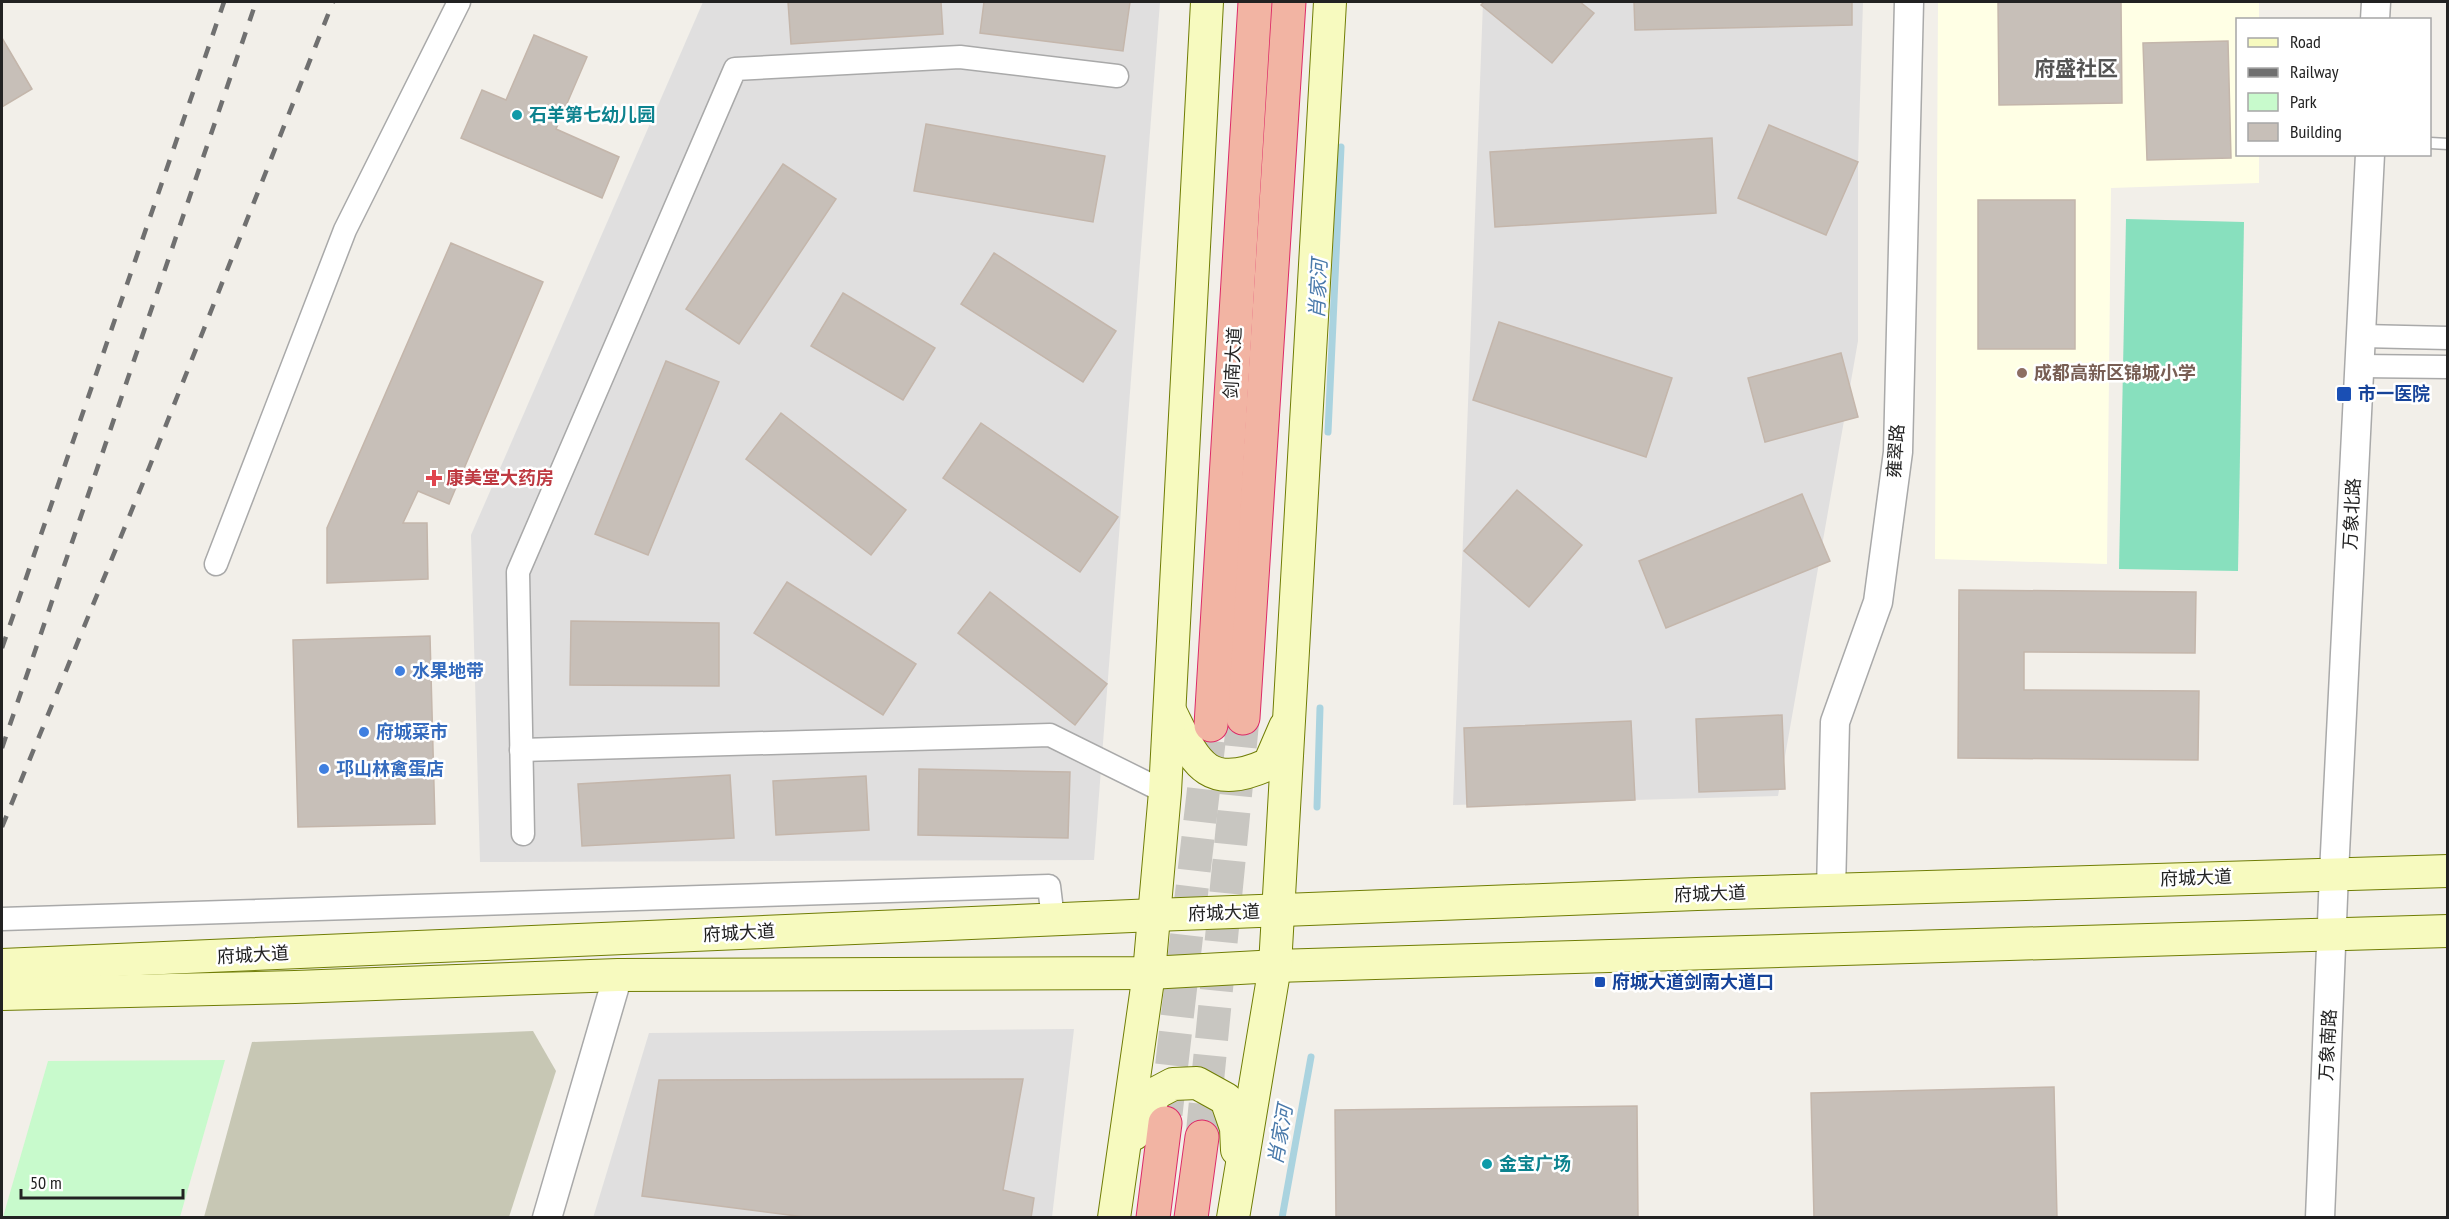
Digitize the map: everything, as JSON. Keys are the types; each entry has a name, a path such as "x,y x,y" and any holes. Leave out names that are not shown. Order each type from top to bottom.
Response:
{"highway":[{"name":"剑南大道","path":"1211,725 1255,2"},
{"name":"剑南大道","path":"1243,718 1289,2"},
{"path":"1153,1218 1165,1123"},
{"path":"1191,1218 1202,1137"}],"main road":[{"path":"1114,1218 1149,973 1165,792 1207,2"},
{"path":"1233,1218 1275,966 1330,2"},
{"path":"1170,710 1193,756 1209,771 1227,775 1247,774 1269,764 1291,709"},
{"name":"府城大道","path":"2,965 1697,894 2448,871"},
{"name":"府城大道","path":"2,994 295,987 618,975 1149,973 1275,966 2448,931"},
{"path":"1122,1161 1144,1112 1156,1093 1173,1084 1197,1083 1226,1099 1236,1128 1239,1177"}],"street":[{"path":"216,564 345,230 459,2"},
{"name":"雍翠路","path":"1831,891 1835,722 1878,602 1898,452 1909,2"},
{"path":"2375,18 2376,2"},
{"path":"523,834 518,572 735,69 960,57 1117,76"},
{"name":"万象北路","path":"2334,873 2370,156"},
{"path":"2362,336 2448,338"},
{"path":"2360,366 2448,367"},
{"path":"521,750 1050,735 1165,792"},
{"name":"万象南路","path":"2320,1218 2334,873"},
{"path":"2,919 1049,886 1053,920"},
{"path":"547,1218 618,975"}],"lane":[{"path":"2431,143 2448,144"}],"shaded area":[{"path":"703,2 1160,2 1094,860 480,862 471,535"},
{"path":"1483,2 1863,2 1858,162 1858,341 1778,796 1453,805"},
{"name":"成都高新区锦城小学","path":"1938,2 2259,2 2259,18 2236,18 2236,156 2259,156 2259,183 2111,188 2107,564 1935,559"},
{"path":"1074,1029 1052,1217 593,1218 649,1033"},
{"path":"533,1031 556,1071 509,1217 204,1217 252,1042"}],"green space":[{"path":"2126,219 2244,222 2238,571 2119,569"},
{"path":"225,1060 180,1217 3,1217 48,1061"}],"building":[{"path":"788,2 941,2 943,34 791,44"},
{"path":"984,2 1130,2 1123,51 980,33"},
{"path":"1484,2 1580,2 1594,13 1552,63 1481,5"},
{"path":"1634,2 1852,2 1852,25 1635,30"},
{"path":"1998,2 2121,2 2122,103 1999,105"},
{"name":"石羊第七幼儿园","path":"534,35 587,57 556,129 619,157 602,198 461,138 482,90 506,100"},
{"path":"2,38 32,89 2,107"},
{"path":"2228,41 2231,158 2147,160 2143,43"},
{"path":"926,124 1105,156 1093,222 914,191"},
{"path":"1769,125 1858,162 1826,235 1738,198"},
{"path":"1712,138 1716,213 1495,227 1490,152"},
{"path":"783,164 836,199 739,344 686,309"},
{"path":"1978,200 2075,200 2075,349 1978,349"},
{"path":"451,243 543,282 449,504 418,491 403,523 427,523 428,579 327,583 327,528"},
{"path":"994,253 1116,331 1083,382 961,304"},
{"path":"843,293 935,348 903,400 811,346"},
{"path":"1499,322 1672,378 1646,457 1473,400"},
{"path":"1841,353 1858,417 1765,442 1748,378"},
{"path":"666,361 719,382 648,555 595,534"},
{"path":"781,413 906,510 871,555 746,459"},
{"path":"981,423 1118,517 1080,572 943,478"},
{"path":"1517,490 1582,545 1529,607 1464,551"},
{"path":"1802,494 1830,561 1666,628 1639,561"},
{"path":"787,582 916,664 883,715 754,633"},
{"path":"1959,590 2196,592 2195,653 2024,652 2024,690 2199,691 2198,760 1958,758"},
{"path":"990,592 1107,684 1075,725 958,633"},
{"path":"571,621 719,623 719,686 570,685"},
{"name":"府城菜市","path":"430,636 435,824 298,827 293,640"},
{"path":"1782,715 1785,789 1699,792 1696,719"},
{"path":"1631,721 1635,800 1467,807 1464,728"},
{"path":"919,769 1070,772 1068,838 918,835"},
{"path":"730,775 734,838 582,846 578,784"},
{"path":"866,776 869,830 776,835 773,781"},
{"path":"1023,1079 1003,1190 1034,1198 1031,1218 812,1218 642,1196 659,1080"},
{"path":"2054,1087 2057,1218 1814,1218 1811,1093"},
{"name":"金宝广场","path":"1637,1106 1638,1218 1336,1218 1335,1110"}],"waterway":[{"name":"肖家河","path":"1328,432 1341,147"},
{"name":"肖家河","path":"1317,807 1320,708"},
{"name":"肖家河","path":"1282,1218 1311,1057"}],"tunnel":[{"path":"1202,1137 1243,718"},
{"path":"1166,1114 1211,725"}],"railway":[{"path":"2,648 224,2"},
{"path":"2,748 256,2"},
{"path":"2,827 149,468 333,2"}],"place":[{"name":"石羊第七幼儿园","path":"517,115"},
{"name":"成都高新区锦城小学","path":"2022,373"},
{"name":"市一医院","path":"2344,394"},
{"name":"康美堂大药房","path":"434,478"},
{"name":"水果地带","path":"400,671"},
{"name":"府城菜市","path":"364,732"},
{"name":"邛山林禽蛋店","path":"324,769"},
{"name":"府城大道剑南大道口","path":"1600,982"},
{"name":"金宝广场","path":"1487,1164"}],"district":[{"name":"府盛社区","path":"2076,69"}]}
